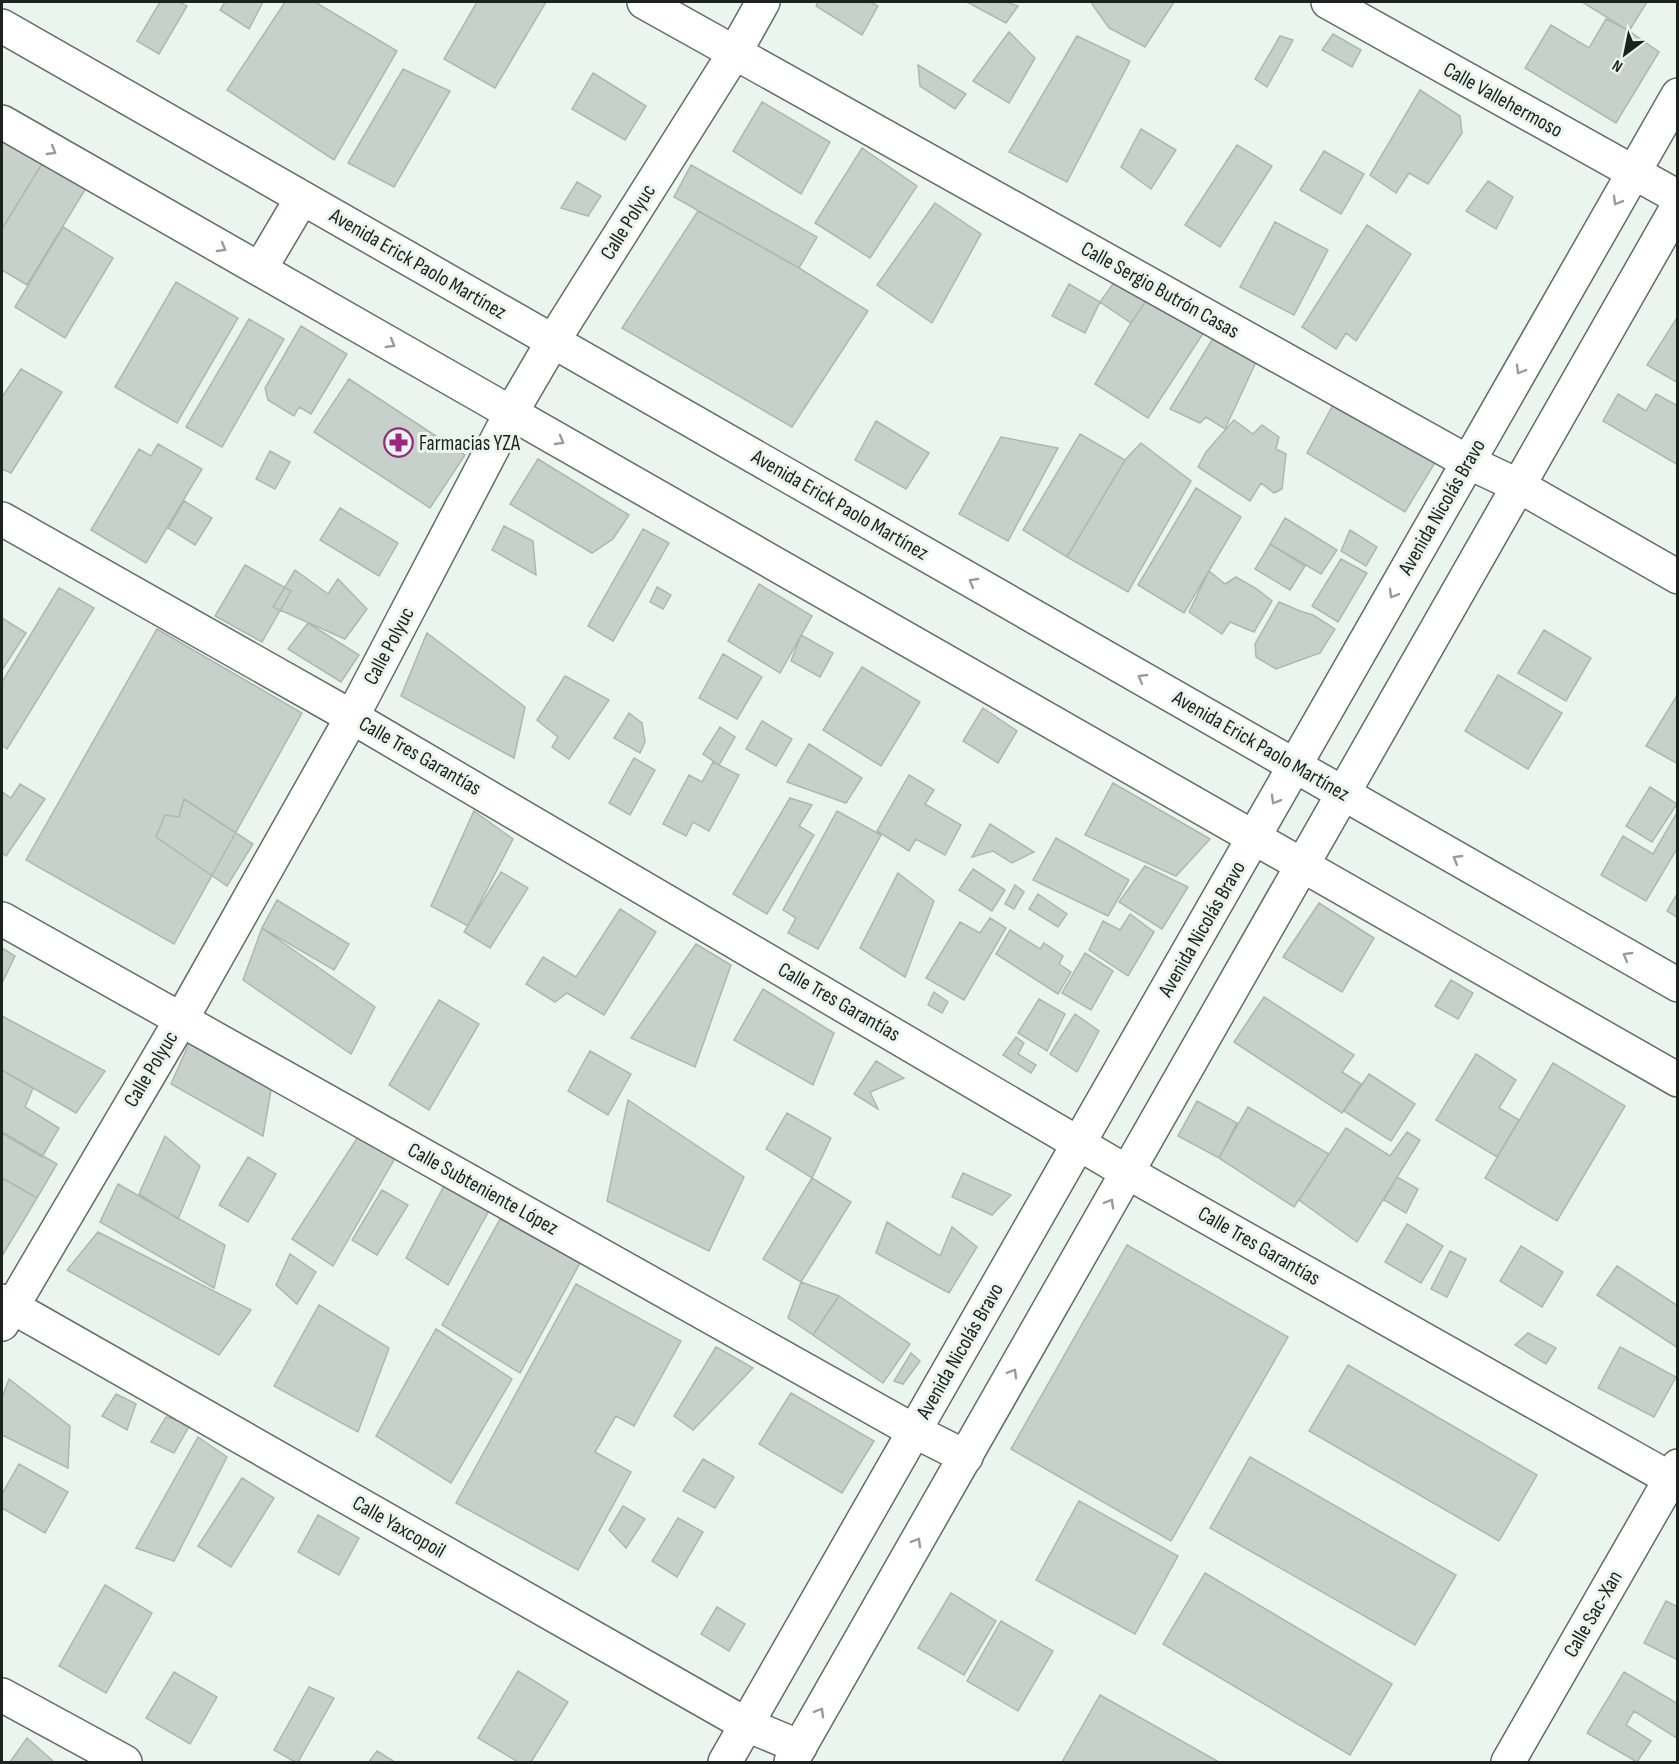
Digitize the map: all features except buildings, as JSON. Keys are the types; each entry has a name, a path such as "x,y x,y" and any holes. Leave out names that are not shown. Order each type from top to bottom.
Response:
{"main road":[{"name":"Calle Sergio Butrón Casas","path":"644,2 1468,462 1519,486 1677,576"},
{"name":"Calle Polyuc","path":"5,1311 181,1020 352,717 511,413 553,341 735,52 763,2"},
{"name":"Calle Vallehermoso","path":"1328,2 1677,197"},
{"name":"Avenida Erick Paolo Martínez","path":"2,26 1677,985"},
{"name":"Avenida Nicolás Bravo","path":"725,1762 1677,95"},
{"path":"2,122 1677,1080"},
{"path":"260,269 302,198"},
{"path":"796,1755 1677,206"},
{"name":"Calle Tres Garantías","path":"2,519 352,717 1127,1172 1675,1476"},
{"name":"Calle Subteniente López","path":"2,919 914,1431 966,1457"},
{"name":"Calle Yaxcopoil","path":"5,1311 747,1725 796,1755"},
{"name":"Calle Sac-Xan","path":"1508,1762 1675,1476"},
{"path":"2,1695 125,1762"}],"place":[{"name":"Farmacias YZA","path":"398,443"}]}
